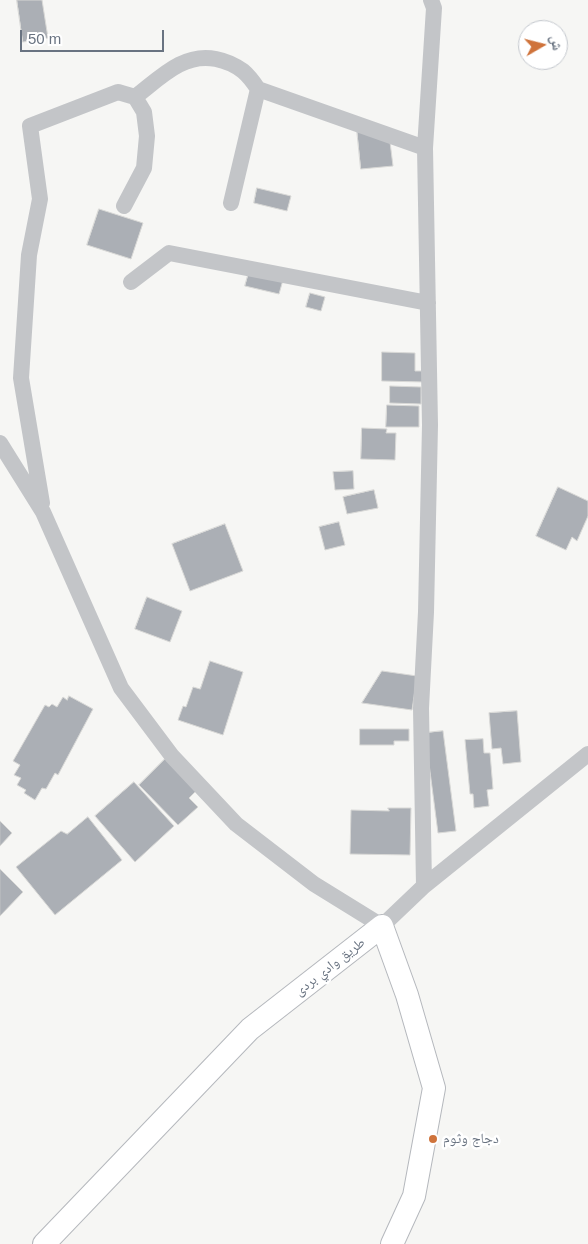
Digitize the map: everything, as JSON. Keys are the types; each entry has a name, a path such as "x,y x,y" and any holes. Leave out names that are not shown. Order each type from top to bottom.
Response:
{"main road":[{"name":"طريق وادي بردى","path":"44,1244 250,1029 382,926 407,995 434,1088 414,1196 392,1244"}],"street":[{"path":"424,886 421,708 426,612 430,435 425,148 434,8 431,0"},
{"path":"135,97 174,67 191,58 208,57 223,60 236,66 245,72 258,89 425,148"},
{"path":"231,203 258,89"},
{"path":"43,512 21,378 29,255 40,199 30,126 118,92 135,97 144,112 147,136 144,168 124,206"},
{"path":"131,282 168,252 428,303"},
{"path":"0,443 43,512 121,688 172,756 236,824 314,884 382,926 424,886 588,754"}],"building":[{"path":"17,0 42,0 48,38 23,42"},
{"path":"357,130 390,142 393,166 361,169"},
{"path":"257,188 291,196 287,211 254,203"},
{"path":"99,209 143,223 131,259 87,245"},
{"path":"249,272 283,280 279,294 245,286"},
{"path":"310,293 325,297 321,311 306,307"},
{"path":"382,352 415,353 415,371 424,371 424,382 382,381"},
{"path":"390,386 421,387 421,404 390,403"},
{"path":"387,405 419,406 419,427 386,427"},
{"path":"362,428 387,429 386,433 396,433 395,460 361,459"},
{"path":"353,471 354,489 335,490 333,472"},
{"path":"558,487 588,501 588,516 577,541 572,537 566,550 536,536"},
{"path":"374,490 378,508 347,514 343,497"},
{"path":"339,522 345,545 325,550 319,527"},
{"path":"225,524 243,571 190,591 172,544"},
{"path":"147,597 182,611 170,642 135,629"},
{"path":"210,661 243,672 223,735 178,720 183,706 186,707 193,687 200,689"},
{"path":"382,671 417,676 412,710 362,703"},
{"path":"69,696 93,709 58,775 55,773 46,789 42,788 35,800 24,793 26,790 17,785 21,778 14,775 20,765 13,761 45,705 49,707 52,704 57,707 63,697 67,700"},
{"path":"517,711 521,762 503,764 501,748 492,749 489,713"},
{"path":"360,729 409,729 409,741 394,741 394,745 360,745"},
{"path":"443,731 456,831 438,833 425,733"},
{"path":"483,739 484,753 490,753 493,789 487,790 489,806 474,808 473,794 470,794 465,740"},
{"path":"165,759 196,791 189,798 198,807 178,825 139,785"},
{"path":"134,782 174,826 135,862 95,816"},
{"path":"388,808 411,808 410,855 350,854 351,810 389,811"},
{"path":"88,817 122,860 55,915 16,867 61,831 67,834"},
{"path":"0,821 12,833 0,846"},
{"path":"0,869 23,892 0,916"}],"place":[{"name":"دجاج وثوم","path":"433,1139"}]}
